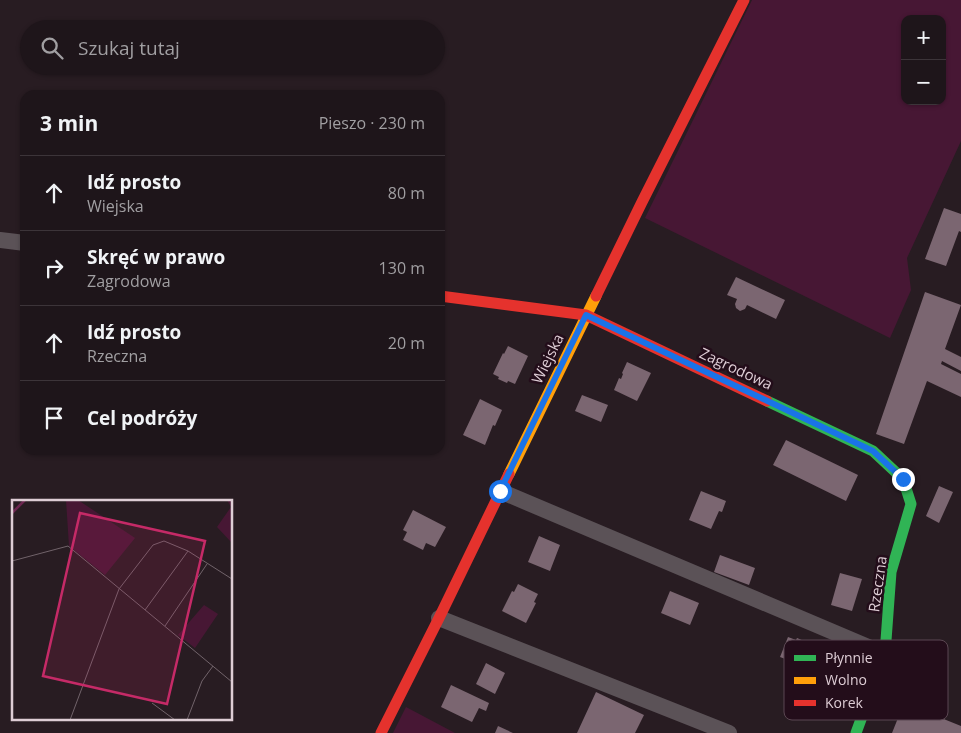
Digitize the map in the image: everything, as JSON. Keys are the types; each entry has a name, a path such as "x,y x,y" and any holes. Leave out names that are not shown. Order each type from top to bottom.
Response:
{"street":[{"name":"Wiejska","path":"381,733 586,315 744,0"},
{"path":"0,240 20,242"},
{"name":"Zagrodowa","path":"445,297 586,315 873,451"},
{"name":"Rzeczna","path":"873,451 903,479 911,504 892,572 886,640"},
{"path":"500,491 852,640"},
{"path":"439,618 729,733"},
{"name":"Rzeczna","path":"856,733 861,720"}],"shaded area":[{"path":"752,0 961,0 961,141 907,258 911,290 890,338 645,218"},
{"path":"406,707 455,733 393,733"}],"building":[{"path":"944,208 961,214 961,232 959,231 946,266 925,259"},
{"path":"736,277 785,300 776,319 747,305 745,309 740,311 736,308 737,299 727,295"},
{"path":"925,292 961,305 945,349 961,357 961,371 942,361 941,364 961,374 961,397 927,381 904,444 876,434"},
{"path":"508,346 528,356 515,384 498,379 499,377 493,374"},
{"path":"627,362 651,373 637,401 614,390 619,378 621,379"},
{"path":"582,395 608,405 601,422 575,411"},
{"path":"480,399 502,410 495,426 493,425 485,445 463,435"},
{"path":"786,440 858,475 846,501 773,465"},
{"path":"939,486 953,492 939,523 926,516"},
{"path":"701,491 726,501 722,512 719,511 711,529 689,520"},
{"path":"413,510 446,527 435,547 426,543 423,550 403,540 407,532 403,530"},
{"path":"539,536 560,545 550,571 528,562"},
{"path":"720,555 755,568 749,585 714,572"},
{"path":"840,573 862,579 852,611 831,605"},
{"path":"518,584 538,594 534,602 536,603 526,623 502,611 512,591 514,592"},
{"path":"670,591 699,603 690,625 661,613"},
{"path":"784,647 784,658 780,657"},
{"path":"486,663 505,673 495,694 476,684"},
{"path":"451,685 489,703 486,711 479,708 472,722 441,707"},
{"path":"596,692 644,715 635,733 577,733"},
{"path":"897,720 946,720 961,726 961,733 892,733"},
{"path":"498,726 513,733 495,733"}],"traffic: fast":[{"path":"767,401 873,451 903,479 911,504 891,572 886,640"},
{"path":"856,733 861,720"}],"traffic: slow":[{"path":"509,474 596,296"}],"traffic: jam":[{"path":"596,296 744,0"},
{"path":"445,297 586,315 767,401"},
{"path":"381,733 509,474"}],"route":[{"path":"500,491 586,315 873,451 903,479"}]}
